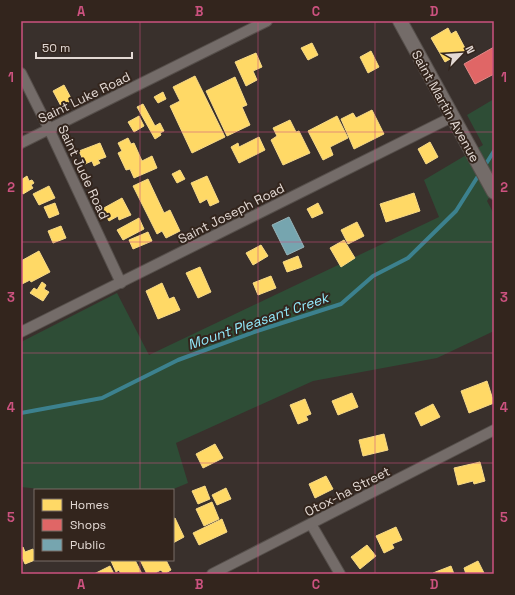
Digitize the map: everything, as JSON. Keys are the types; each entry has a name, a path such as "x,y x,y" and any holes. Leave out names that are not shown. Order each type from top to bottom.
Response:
{"street":[{"name":"Saint Luke Road","path":"21,144 267,21"},
{"name":"Saint Martin Avenue","path":"400,21 476,162 493,189"},
{"name":"Saint Jude Road","path":"21,73 49,129 121,283"},
{"name":"Saint Joseph Road","path":"21,332 452,117"},
{"name":"Otox-ha Street","path":"212,574 494,430"},
{"path":"311,524 340,574"}],"green space":[{"path":"494,99 494,190 487,201 494,214 494,331 437,358 313,381 176,443 188,483 173,489 40,489 21,487 21,342 117,293 149,355 439,217 424,180 483,145 467,115"}],"building: Homes":[{"path":"448,28 451,34 456,31 466,50 445,62 431,38"},
{"path":"312,43 318,55 308,60 301,48"},
{"path":"371,51 379,67 368,73 360,57"},
{"path":"256,53 262,67 253,71 257,80 246,86 235,62"},
{"path":"195,76 225,137 192,153 170,106 180,101 173,87"},
{"path":"235,77 247,105 242,107 250,125 227,136 206,91"},
{"path":"64,85 72,100 61,106 53,91"},
{"path":"163,92 166,99 158,103 154,97"},
{"path":"143,104 155,126 160,123 164,131 155,139 137,107"},
{"path":"372,110 384,134 354,149 341,119 353,113 356,118"},
{"path":"139,116 144,126 134,132 128,122"},
{"path":"337,116 348,138 330,147 333,155 323,160 308,131"},
{"path":"290,120 296,132 299,131 310,153 283,165 271,140 277,136 273,128"},
{"path":"259,137 265,150 239,163 231,147 238,143 239,147"},
{"path":"128,138 131,144 134,143 142,161 152,156 157,168 134,178 130,169 126,170 118,153 122,151 118,143"},
{"path":"430,142 438,157 426,164 418,149"},
{"path":"100,143 106,157 98,160 100,163 94,166 92,161 85,164 79,151"},
{"path":"180,170 185,179 177,183 172,174"},
{"path":"27,176 29,181 32,180 34,183 31,185 33,188 23,194 21,191 21,180"},
{"path":"207,176 219,202 210,206 207,199 200,203 191,183"},
{"path":"148,179 164,213 170,210 180,231 166,238 162,231 157,234 133,186"},
{"path":"49,186 55,198 39,205 33,194"},
{"path":"414,193 420,211 386,222 380,204"},
{"path":"122,198 131,215 119,220 118,216 109,221 102,209"},
{"path":"55,203 59,214 49,218 44,207"},
{"path":"318,203 323,213 312,218 307,209"},
{"path":"139,218 144,229 123,240 117,230"},
{"path":"357,222 364,236 348,244 341,230"},
{"path":"61,226 66,238 53,243 48,231"},
{"path":"148,232 152,241 133,249 129,240"},
{"path":"344,240 355,258 341,267 330,248"},
{"path":"261,245 268,256 253,265 246,253"},
{"path":"39,251 50,272 31,282 30,280 22,284 21,261"},
{"path":"298,256 302,267 287,272 283,262"},
{"path":"200,267 211,292 198,298 186,273"},
{"path":"271,276 276,288 258,295 253,283"},
{"path":"42,282 46,285 44,289 49,292 43,301 30,293 34,288 37,290"},
{"path":"162,283 169,299 174,297 180,310 158,319 146,291"},
{"path":"487,381 494,403 469,413 461,391"},
{"path":"352,393 358,407 338,415 332,401"},
{"path":"305,399 311,414 306,416 308,420 298,424 290,405"},
{"path":"433,404 440,417 421,426 415,413"},
{"path":"384,434 388,450 363,456 359,440"},
{"path":"215,444 223,458 203,468 196,454"},
{"path":"480,462 485,481 474,484 473,481 458,485 454,468"},
{"path":"326,476 333,489 315,498 309,484"},
{"path":"205,486 210,499 198,504 192,491"},
{"path":"226,488 231,499 217,505 212,495"},
{"path":"212,502 219,519 204,526 196,509"},
{"path":"174,518 184,537 174,542"},
{"path":"222,519 227,532 199,545 193,533"},
{"path":"396,527 402,540 392,544 394,548 384,553 376,536"},
{"path":"367,545 376,556 360,569 351,557"},
{"path":"23,547 25,552 33,549 34,560 25,564 21,555 21,548"},
{"path":"111,561 136,561 142,574 121,574 119,570 116,572"},
{"path":"140,561 166,561 171,570 164,574 161,570 153,574 147,574"},
{"path":"478,561 484,573 466,574 464,568"},
{"path":"110,566 114,574 94,574"},
{"path":"451,566 454,574 433,574 433,573"}],"building: Shops":[{"path":"494,47 494,74 475,84 464,64"}],"building: Public":[{"path":"289,217 304,247 287,255 272,225"}],"waterway":[{"name":"Mount Pleasant Creek","path":"484,167 494,151"},
{"name":"Mount Pleasant Creek","path":"21,413 102,398 178,360 257,331 341,304 373,276 408,258 456,211 480,173"}]}
